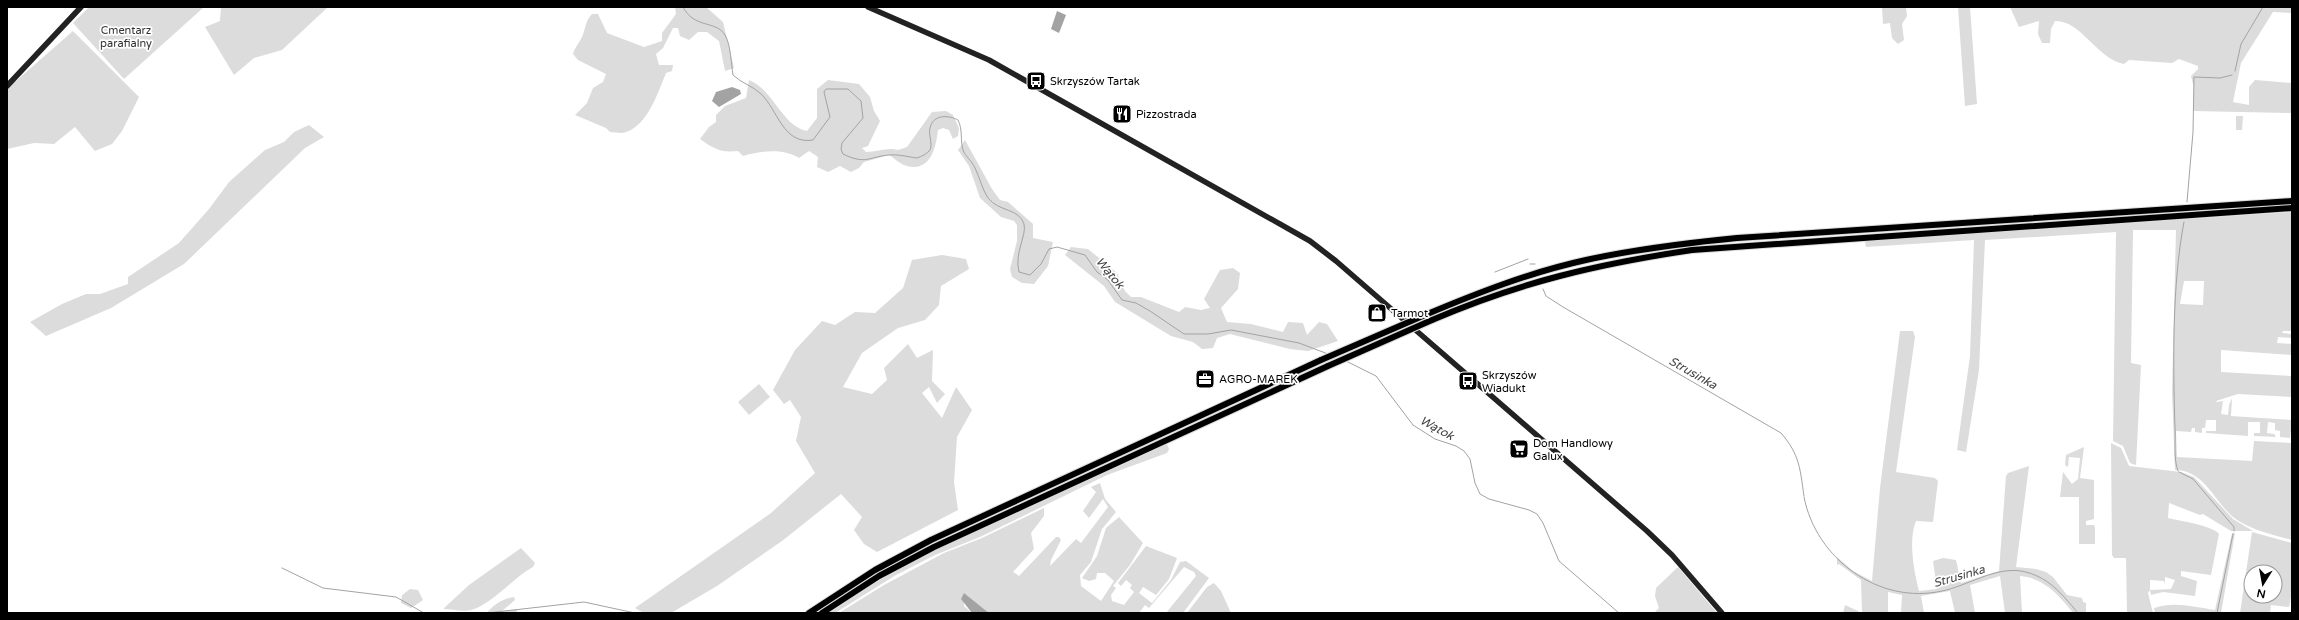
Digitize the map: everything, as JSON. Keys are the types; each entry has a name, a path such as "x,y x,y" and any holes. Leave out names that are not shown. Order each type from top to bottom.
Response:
{"main road":[{"path":"809,613 899,556 1173,428 1321,360 1425,315 1466,298 1548,270 1585,260 1662,246 1737,238 2292,201"},
{"path":"822,613 901,563 1176,434 1432,320 1510,290 1543,280 1623,260 1692,250 2292,208"}],"street":[{"path":"7,86 81,7"},
{"path":"868,7 989,60 1310,241 1341,265 1647,531 1672,555 1722,613"}],"green space":[{"name":"Cmentarz parafialny","path":"89,7 204,7 124,79 73,23"},
{"path":"221,7 328,7 282,50 254,58 234,75 205,27 220,21"},
{"path":"675,7 706,7 723,22 734,68 725,71 719,41 707,32 698,32 689,40 680,36 678,28 673,28 663,48 656,54 659,65 673,65 672,71 666,73 651,107 634,128 624,133 610,132 606,128 575,115 587,103 593,88 603,82 606,74 578,60 573,54 582,37 588,19 592,14 598,14 607,33 644,47 662,41 662,33 676,14"},
{"path":"1882,7 1906,7 1907,16 1902,24 1904,40 1898,44 1892,38 1890,23 1883,24"},
{"path":"1958,7 1970,7 1977,104 1965,106"},
{"path":"2010,7 2292,7 2292,13 2273,12 2241,63 2233,102 2249,105 2249,87 2255,80 2292,83 2292,113 2193,111 2194,88 2191,76 2198,69 2198,66 2179,59 2172,63 2129,60 2124,64 2114,61 2105,55 2081,33 2064,22 2055,21 2051,29 2050,43 2042,43 2038,34 2039,21 2019,27"},
{"path":"73,31 139,97 122,131 112,144 95,151 75,127 54,144 34,143 7,149 7,81 16,81"},
{"path":"749,80 765,91 790,122 807,131 817,118 817,89 828,80 859,84 870,97 874,111 880,121 868,146 862,148 866,152 890,149 898,150 907,147 932,112 946,111 953,115 959,128 958,136 953,139 949,130 943,128 938,130 936,144 931,157 922,165 915,167 907,166 889,155 864,162 859,168 851,172 840,166 828,172 817,167 818,157 809,151 799,158 786,153 771,151 743,156 738,151 718,150 700,139 709,127 716,122 716,115 725,106 746,98"},
{"path":"2236,116 2243,116 2242,130 2236,130"},
{"path":"309,125 324,137 305,148 184,264 111,308 46,336 30,322 62,304 86,294 100,294 128,284 128,277 179,243 209,209 229,182 265,150 284,142 294,132"},
{"path":"965,140 992,189 1000,200 1008,202 1033,224 1033,238 1053,242 1048,266 1034,284 1022,283 1012,277 1010,269 1017,241 1017,225 1014,221 1001,217 980,198 969,166 958,150"},
{"path":"2292,212 2292,331 2283,331 2282,333 2292,334 2292,338 2278,337 2277,343 2292,344 2292,355 2221,350 2221,372 2292,376 2292,397 2238,394 2216,401 2223,401 2221,414 2228,415 2229,405 2232,398 2231,416 2292,420 2290,438 2280,437 2280,431 2275,430 2275,423 2268,422 2267,433 2274,434 2276,437 2254,436 2254,433 2260,433 2260,422 2248,422 2248,436 2206,433 2206,431 2216,431 2216,420 2206,420 2205,428 2202,428 2202,433 2195,432 2195,428 2192,428 2191,432 2176,431 2177,457 2252,461 2254,441 2292,443 2292,540 2257,530 2237,520 2229,514 2209,489 2195,476 2186,472 2175,470 2172,393 2176,230 2133,230 2131,363 2141,365 2136,465 2130,463 2123,446 2113,441 2116,232 1985,240 1979,370 1966,452 1957,450 1970,356 1974,240 1866,247 1865,241","holes":["2184,281 2204,281 2203,305 2180,304"]},
{"path":"1071,247 1088,249 1117,273 1125,291 1131,297 1141,297 1179,312 1185,307 1201,310 1210,308 1204,299 1220,270 1233,268 1240,273 1238,289 1221,308 1227,322 1251,324 1283,332 1288,322 1303,323 1307,335 1319,322 1327,324 1338,341 1308,351 1290,349 1230,334 1217,338 1213,348 1202,349 1193,342 1171,336 1115,302 1104,286 1065,255"},
{"path":"942,255 966,259 969,269 941,286 939,305 925,320 898,328 862,353 843,387 872,394 887,380 884,368 908,344 917,358 933,350 932,381 945,394 937,403 929,387 922,393 942,418 956,387 972,410 957,437 954,482 958,510 877,552 864,544 854,530 862,517 841,494 782,541 717,586 671,613 644,613 635,608 771,513 815,473 796,441 801,417 790,400 784,404 773,390 795,350 822,321 835,325 855,312 875,313 903,288 912,260"},
{"path":"1900,331 1913,331 1915,337 1896,472 1935,478 1938,481 1933,522 1916,521 1912,538 1915,574 1919,591 1937,589 1933,561 1943,558 1956,560 1961,583 1999,571 2006,476 2008,473 2029,466 2016,567 2036,569 2046,572 2053,577 2067,595 2082,598 2083,602 2086,603 2086,613 2073,613 2050,588 2029,577 2020,576 2022,613 2005,613 2000,576 1970,585 1975,613 1955,613 1950,591 1921,596 1924,613 1901,613 1902,595 1888,592 1888,613 1864,613 1862,611 1861,580 1839,564 1837,565 1837,557 1853,571 1872,581 1880,488"},
{"path":"759,384 770,397 749,415 738,402"},
{"path":"2111,443 2121,448 2129,466 2181,472 2194,477 2233,519 2253,531 2231,531 2203,514 2200,515 2169,503 2168,518 2210,528 2219,534 2211,575 2181,571 2181,576 2197,581 2195,596 2163,592 2151,595 2150,590 2148,593 2153,613 2127,613 2126,558 2114,558 2112,555","holes":["2165,577 2175,580 2171,589 2150,590 2150,580 2164,581 2165,585"]},
{"path":"1167,444 1169,449 1167,453 1107,475 980,537 935,555 896,575 835,613 829,613 878,581 921,557"},
{"path":"2084,447 2080,478 2094,480 2094,519 2086,521 2086,525 2094,525 2095,544 2079,544 2079,497 2060,497 2063,472 2072,484 2078,479 2080,458 2069,457 2068,467 2065,465 2066,455"},
{"path":"1100,483 1105,499 1116,512 1102,529 1091,562 1080,575 1081,586 1101,601 1114,581 1105,573 1097,573 1096,579 1089,581 1082,578 1097,556 1106,528 1119,517 1143,543 1130,565 1113,586 1116,588 1111,595 1112,601 1124,605 1134,592 1130,588 1132,585 1126,580 1121,586 1118,583 1146,546 1177,558 1169,579 1156,595 1143,587 1139,593 1152,603 1171,580 1180,562 1186,561 1209,578 1183,613 1166,613 1196,576 1194,572 1184,567 1149,608 1145,605 1139,613 989,613 964,593 964,606 972,613 839,613 884,585 944,553 982,538 1044,508 1044,516 1031,533 1034,549 1013,572 1019,576 1056,537 1059,537 1061,540 1051,560 1050,566 1076,539 1081,543 1108,507 1103,499 1089,518 1083,511 1096,492 1091,487"},
{"path":"2252,532 2292,543 2292,592 2289,607 2271,605 2270,613 2240,613 2243,593 2243,604 2283,604 2283,564 2247,564"},
{"path":"2232,533 2235,533 2221,613 2155,613 2154,608 2169,605 2184,605 2215,610"},
{"path":"521,548 535,563 533,567 479,607 468,611 443,609 469,585"},
{"path":"1678,567 1717,613 1654,613 1659,608 1655,596 1656,588"},
{"path":"1214,583 1221,591 1231,613 1187,613 1207,587"},
{"path":"410,589 418,590 423,600 411,608 401,603 402,595"},
{"path":"514,597 515,600 502,611 518,609 516,613 487,613 498,603"},
{"path":"1845,605 1858,611 1859,613 1843,613"}],"shaded area":[{"path":"1057,11 1066,15 1059,33 1051,29"},
{"path":"732,87 740,90 741,94 719,107 712,101 716,92"},
{"path":"964,593 989,613 972,613 961,599"}],"waterway":[{"name":"Wątok","path":"683,7 693,19 721,30 727,39 733,75 761,94 782,125 795,137 803,140 813,140 830,117 824,92 826,89 848,89 861,101 863,118 842,143 841,149 843,154 857,159 862,160 892,155 917,158 926,154 930,150 930,128 934,120 942,117 950,117 958,120 963,150 974,165 988,198 998,206 1018,215 1024,224 1024,233 1018,258 1019,272 1030,275 1041,264 1049,249 1057,247 1085,255 1097,272 1108,280 1122,300 1136,303 1184,334 1208,334 1231,330 1299,343 1328,354"},
{"path":"2235,71 2241,44 2263,7"},
{"path":"2187,202 2193,132 2194,77 2220,78 2232,75"},
{"path":"2178,471 2175,455 2174,325 2177,271 2184,222"},
{"name":"Strusinka","path":"1495,272 1528,259"},
{"name":"Strusinka","path":"1530,264 1535,264"},
{"name":"Strusinka","path":"1543,289 1546,296 1563,307 1781,433 1796,455 1804,496"},
{"name":"Wątok","path":"1346,361 1376,376 1413,425 1435,439 1456,446 1464,451 1470,459 1475,483 1480,494 1489,499 1529,510 1537,514 1543,523 1559,561 1619,613"},
{"path":"2179,472 2193,479 2234,527 2234,531"},
{"name":"Strusinka","path":"1804,497 1811,519 1822,540 1836,558 1854,572 1874,584 1896,591 1918,594 1951,589 1991,574 2021,571 2031,573 2053,586 2078,613"},
{"path":"2217,613 2233,534"},
{"path":"282,568 323,588 396,597 424,613"},
{"path":"487,613 584,602 635,613"}],"place":[{"name":"Skrzyszów Tartak","path":"1036,81"},
{"name":"Pizzostrada","path":"1122,114"},
{"name":"Tarmot","path":"1377,313"},
{"name":"AGRO-MAREK","path":"1205,379"},
{"name":"Skrzyszów Wiadukt","path":"1468,381"},
{"name":"Dom Handlowy Galux","path":"1519,449"}]}
